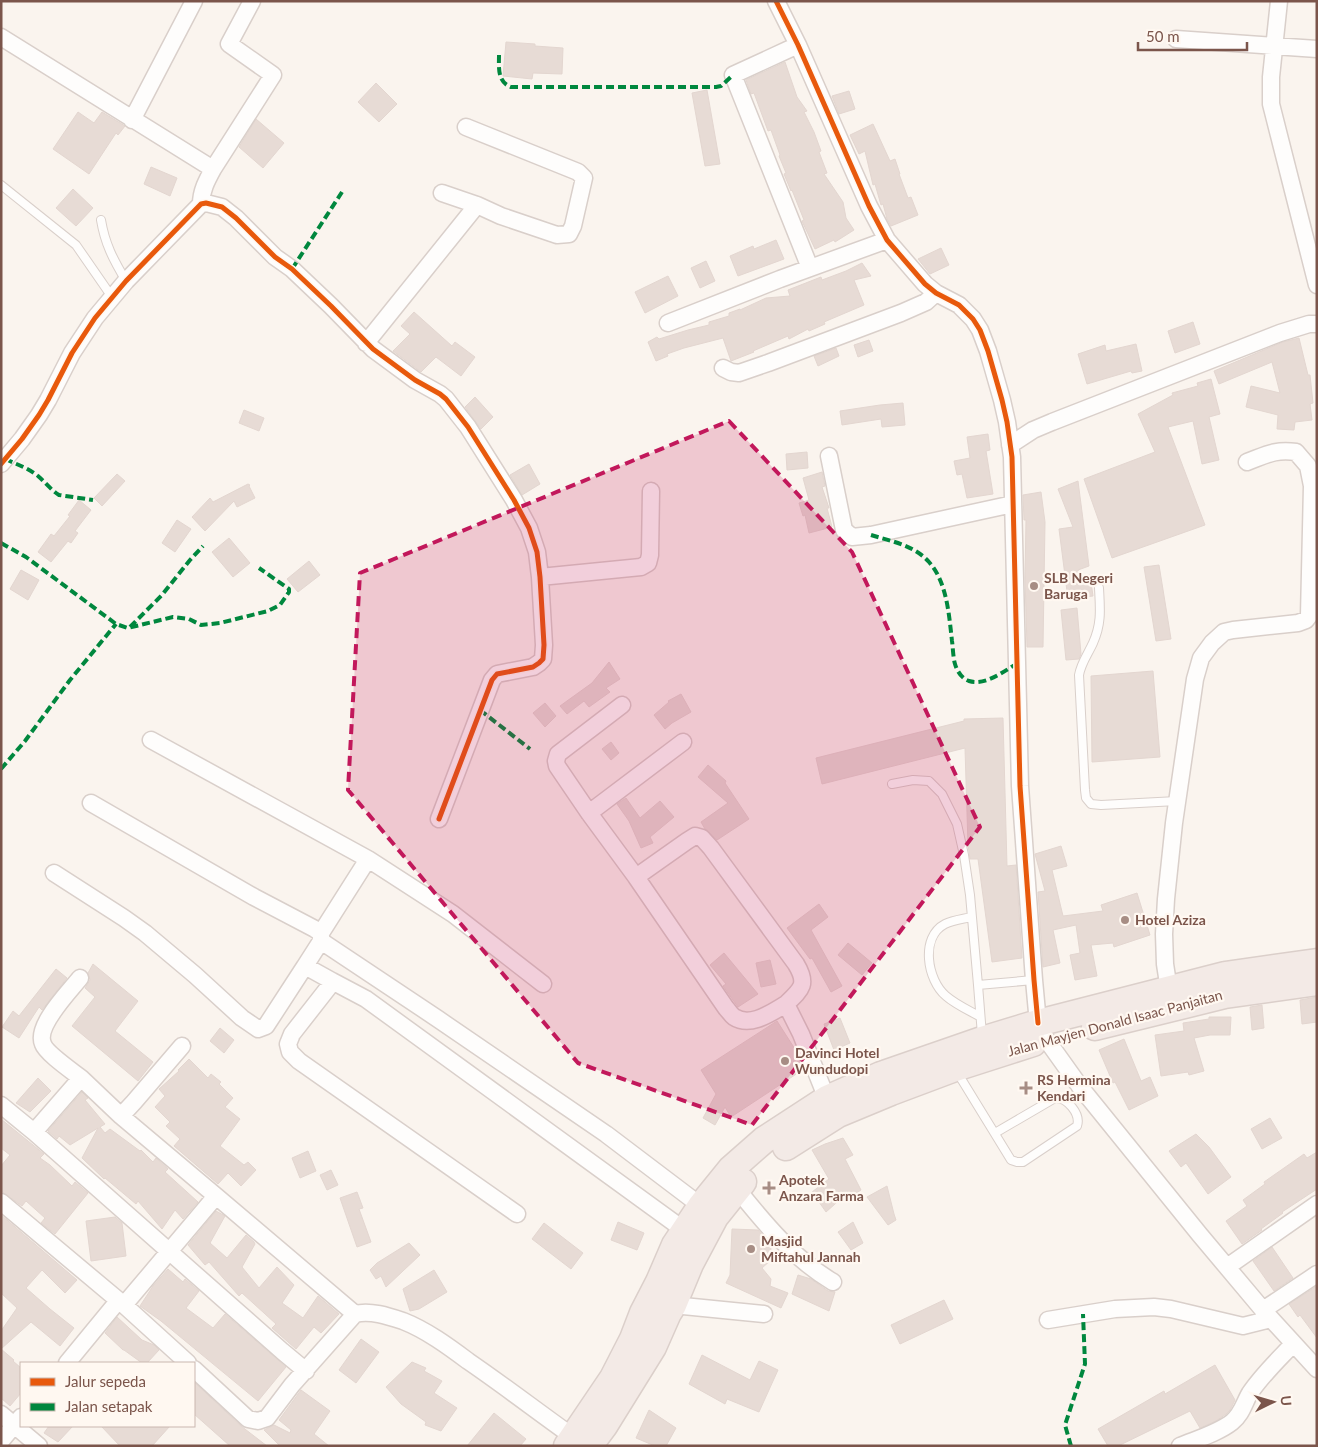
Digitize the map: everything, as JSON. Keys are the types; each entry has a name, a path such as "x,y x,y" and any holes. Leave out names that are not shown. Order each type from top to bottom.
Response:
{"highway":[{"name":"Jalan Mayjen Donald Isaac Panjaitan","path":"579,1443 604,1426 653,1347 690,1264 715,1217 744,1181 781,1150 838,1114 1042,1031 1169,990 1225,975 1317,962"},
{"name":"Jalan Mayjen Donald Isaac Panjaitan","path":"579,1443 633,1339 675,1245 701,1206 730,1169 764,1140 826,1099 981,1028 1042,1031 1172,1009 1225,994 1317,982"}],"street":[{"path":"132,120 194,1"},
{"path":"201,204 202,194 213,169 273,75 229,44 252,1"},
{"path":"776,1 798,45 869,206 887,240 925,284 936,293 959,305 973,319 980,330 996,376 1007,422 1010,445 1020,786 1034,980 1042,1031 1081,1088 1227,1267 1317,1369"},
{"path":"1279,1 1271,77 1271,104 1317,286"},
{"path":"1,37 213,169"},
{"path":"1176,39 1317,49"},
{"path":"798,45 733,75 810,268"},
{"path":"442,193 557,235 569,234 573,226 584,178 578,172 466,128"},
{"path":"1,464 39,415 72,353 95,318 126,281 201,204 206,202 222,207 236,218 275,257 292,269 366,343 402,372 440,394 454,408 500,477 524,517 533,539 537,552 540,577 544,645 543,659 533,667 497,674 492,680 439,820"},
{"path":"366,343 477,205"},
{"path":"668,323 887,240"},
{"path":"723,368 739,373 768,363 901,313 926,302 936,293"},
{"path":"1010,445 1033,430 1052,422 1280,333 1309,324 1317,324"},
{"path":"1169,990 1165,964 1164,934 1173,831 1195,679 1201,658 1212,643 1224,632 1298,623 1306,620 1309,616 1312,486 1308,466 1296,452 1283,450 1247,462"},
{"path":"829,456 844,530 852,537 870,535 1013,504"},
{"path":"540,577 641,567 648,563 650,555 651,491"},
{"path":"622,705 563,750 557,757 557,766 726,1008 735,1018 746,1021 755,1020 786,1004 800,991 803,980 796,964 702,838 695,836 636,877"},
{"path":"151,740 368,859 453,914 543,984"},
{"path":"589,813 684,742"},
{"path":"91,803 254,897 315,929 321,937 606,1134 701,1206"},
{"path":"54,872 145,933 242,1018 258,1029 266,1026 305,966 368,859"},
{"path":"305,966 366,1000 684,1230"},
{"path":"80,978 47,1019 42,1031 42,1044 121,1116 355,1314"},
{"path":"332,981 292,1034 288,1044 290,1052 299,1061 517,1214"},
{"path":"786,1004 801,1034 826,1099"},
{"path":"263,1027 288,1044"},
{"path":"121,1116 182,1046"},
{"path":"34,1132 81,1078"},
{"path":"1,1105 306,1371"},
{"path":"737,1189 779,1239 817,1273 833,1282"},
{"path":"68,1362 216,1196"},
{"path":"1,1202 121,1303 187,1362"},
{"path":"1227,1267 1317,1204"},
{"path":"1048,1320 1115,1309 1154,1307 1243,1326 1267,1314 1317,1274"},
{"path":"673,1305 764,1314"},
{"path":"195,1370 248,1419 258,1421 267,1418 355,1314 363,1312 385,1315 427,1334 472,1364 579,1443"},
{"path":"1180,1446 1231,1423 1244,1407 1249,1394 1262,1376 1293,1344"},
{"path":"1,1414 18,1422 1,1441"},
{"path":"22,1427 39,1446"}],"lane":[{"path":"1,185 76,245 112,296"},
{"path":"101,220 110,254 126,281"},
{"path":"1099,588 1101,617 1094,641 1081,665 1079,675 1084,790 1086,798 1091,804 1100,805 1177,801"},
{"path":"892,784 913,780 929,781 942,794 957,824 970,895 981,1028"},
{"path":"971,917 944,925 932,936 928,956 934,980 944,995 962,1007 981,1028"},
{"path":"978,985 1034,980"},
{"path":"955,1068 995,1133 1012,1160 1023,1162 1077,1126 1079,1120 1065,1101 1061,1098 1055,1098 995,1133"}],"highlighted area":[{"path":"729,421 852,552 980,827 752,1125 578,1063 348,790 360,573"}],"building":[{"path":"506,42 563,48 562,74 533,73 532,79 503,76"},
{"path":"785,62 797,97 807,111 804,112 821,151 819,152 827,173 824,174 843,202 846,218 854,230 835,242 834,240 815,249 784,174 786,173 771,130 768,131 754,93 751,94 746,80"},
{"path":"376,83 397,104 379,122 358,102"},
{"path":"707,90 720,164 705,166 692,93"},
{"path":"849,91 855,109 839,114 832,96"},
{"path":"78,112 94,123 102,112 125,126 118,135 116,133 89,174 53,149"},
{"path":"256,119 284,143 263,168 239,147"},
{"path":"873,124 890,161 895,159 908,198 911,197 918,215 891,226 883,204 881,205 875,184 873,185 865,151 859,154 850,135"},
{"path":"151,167 177,178 170,196 144,184"},
{"path":"73,189 93,208 76,226 56,208"},
{"path":"776,240 784,259 738,276 730,256 753,246 754,249"},
{"path":"941,248 949,265 930,274 918,259"},
{"path":"706,261 715,281 700,288 691,268"},
{"path":"862,263 871,276 854,280 864,305 824,322 825,324 809,331 808,329 789,339 788,336 731,361 723,338 684,348 667,354 668,356 656,361 648,342 657,337 659,339 709,325 709,322 729,316 729,313 766,298 790,296 788,290 821,277 822,280"},
{"path":"668,276 678,296 645,313 635,292"},
{"path":"414,312 452,346 455,342 475,357 461,376 436,357 421,372 393,351 410,334 401,326"},
{"path":"1193,322 1200,344 1175,353 1168,331"},
{"path":"1299,338 1308,375 1310,375 1313,403 1310,404 1312,420 1295,422 1294,430 1277,429 1278,415 1246,407 1251,386 1280,393 1272,362 1219,384 1214,371 1283,342"},
{"path":"869,340 873,351 858,357 854,345"},
{"path":"1136,344 1142,371 1132,373 1131,371 1087,384 1078,354 1105,345 1106,351"},
{"path":"836,348 839,356 818,366 814,356"},
{"path":"1211,379 1220,414 1209,417 1219,460 1202,464 1193,421 1168,427 1205,525 1112,558 1084,479 1155,452 1138,414 1173,395 1172,393 1198,386 1197,383"},
{"path":"475,397 493,417 481,429 465,407"},
{"path":"903,403 905,425 882,427 881,419 842,425 840,411"},
{"path":"244,410 264,418 259,431 239,423"},
{"path":"988,434 990,450 986,451 993,494 967,498 962,474 957,475 954,461 970,458 967,437"},
{"path":"807,452 808,468 787,470 786,454"},
{"path":"529,464 540,484 522,495 510,475"},
{"path":"822,472 825,486 822,487 829,508 827,508 832,527 809,533 805,515 803,516 799,503 809,500 803,478"},
{"path":"117,474 125,481 102,506 94,498"},
{"path":"1078,481 1089,566 1078,570 1080,577 1090,575 1093,596 1068,599 1059,529 1073,527 1058,489"},
{"path":"248,484 255,498 237,507 234,501 205,531 192,517 210,498 213,502"},
{"name":"SLB Negeri Baruga","path":"1041,492 1045,522 1043,647 1027,647 1026,520 1024,520 1023,495"},
{"path":"79,500 91,510 75,531 78,533 71,543 68,541 51,562 38,552 51,534 54,536 70,516 68,515"},
{"path":"177,520 191,529 175,552 162,543"},
{"path":"229,538 250,563 233,577 212,552"},
{"path":"309,561 320,575 298,592 287,579"},
{"path":"1159,565 1171,639 1156,641 1144,567"},
{"path":"21,570 39,580 28,600 10,589"},
{"path":"1077,608 1081,654 1079,659 1066,660 1061,610"},
{"path":"609,662 620,679 606,688 610,692 589,707 584,701 567,714 560,706 592,683"},
{"path":"1153,671 1160,757 1092,762 1091,676"},
{"path":"681,694 691,712 665,729 654,715 668,701"},
{"path":"545,703 556,716 545,727 533,713"},
{"path":"1003,718 1007,866 1016,865 1022,958 992,962 978,859 970,859 968,845 965,748 822,784 816,758 964,721 964,719"},
{"path":"611,742 619,753 611,760 602,749"},
{"path":"708,765 726,781 725,783 749,819 717,840 705,829 701,822 728,803 698,777"},
{"path":"626,798 640,818 660,801 674,817 650,837 653,843 641,848 629,821 617,804"},
{"path":"1061,846 1067,866 1052,870 1063,916 1103,911 1101,905 1137,893 1150,935 1114,947 1113,943 1091,945 1097,976 1075,980 1070,955 1080,953 1076,925 1053,930 1060,963 1043,967 1038,892 1045,891 1035,854"},
{"path":"819,904 828,917 811,930 842,986 831,992 812,958 810,959 787,928"},
{"path":"848,943 872,963 862,975 838,955"},
{"path":"724,953 758,994 738,1007 723,986 726,984 710,965"},
{"path":"770,960 776,984 761,987 756,963"},
{"path":"93,964 138,1001 115,1031 153,1062 138,1081 72,1026 95,997 85,988 90,980 88,973"},
{"path":"56,969 67,978 42,1010 39,1007 19,1038 2,1027 13,1011 19,1016"},
{"path":"1317,997 1317,1022 1302,1024 1300,1000"},
{"path":"1262,1005 1264,1028 1252,1030 1250,1007"},
{"path":"1209,1017 1231,1017 1230,1035 1210,1035 1194,1038 1204,1071 1189,1075 1188,1072 1161,1076 1155,1035 1184,1031 1183,1023 1209,1019"},
{"path":"840,1018 850,1043 834,1050 824,1024"},
{"path":"777,1021 800,1057 804,1069 731,1117 725,1107 715,1125 703,1118 716,1094 701,1070"},
{"path":"220,1028 234,1040 224,1053 210,1041"},
{"path":"1124,1039 1141,1081 1150,1077 1158,1096 1129,1110 1115,1082 1113,1083 1099,1050"},
{"path":"189,1059 208,1078 211,1074 221,1082 219,1084 233,1098 225,1107 240,1119 220,1146 244,1165 248,1162 256,1170 241,1186 228,1173 218,1184 174,1146 180,1139 166,1126 170,1122 155,1107 165,1096 159,1089"},
{"path":"38,1078 51,1091 30,1112 16,1103"},
{"path":"82,1092 88,1098 85,1100 105,1124 100,1127 105,1133 110,1129 141,1150 153,1162 156,1158 168,1169 165,1172 198,1202 183,1219 175,1210 162,1229 138,1201 136,1204 104,1179 82,1158 98,1128 70,1145 59,1136 57,1139 48,1131"},
{"path":"1270,1118 1282,1138 1262,1149 1251,1129"},
{"path":"1,1119 44,1154 40,1158 72,1186 75,1182 88,1193 55,1234 41,1223 45,1218 26,1201 22,1206 1,1191 1,1166 10,1155 1,1148"},
{"path":"1196,1134 1209,1147 1231,1177 1208,1194 1186,1163 1181,1167 1169,1151"},
{"path":"843,1138 853,1155 845,1159 861,1190 846,1200 844,1196 826,1212 812,1192 829,1179 812,1150"},
{"path":"308,1151 316,1171 300,1178 292,1158"},
{"path":"1317,1152 1317,1189 1282,1212 1262,1230 1242,1244 1226,1221 1247,1206 1243,1200 1265,1184 1264,1182 1304,1154 1307,1158"},
{"path":"331,1170 338,1185 327,1190 320,1175"},
{"path":"887,1186 896,1220 888,1225 867,1197"},
{"path":"357,1192 363,1208 359,1209 371,1242 357,1247 340,1198"},
{"path":"216,1211 225,1216 210,1243 227,1258 246,1235 254,1242 255,1244 242,1267 259,1288 277,1267 294,1285 282,1303 303,1318 318,1296 339,1314 321,1333 314,1327 296,1349 272,1328 276,1324 242,1293 239,1296 209,1262 205,1265 188,1245"},
{"path":"1,1215 77,1280 65,1293 42,1270 26,1288 74,1328 60,1346 31,1322 1,1349 1,1331 17,1308 1,1293"},
{"path":"115,1217 122,1223 126,1256 91,1261 86,1221"},
{"path":"618,1222 644,1233 637,1250 611,1240"},
{"path":"853,1222 863,1243 851,1250 838,1232"},
{"path":"544,1223 583,1253 571,1269 532,1239"},
{"path":"732,1229 758,1230 771,1245 771,1260 762,1268 771,1279 770,1286 788,1293 781,1308 726,1283 730,1275"},
{"path":"409,1243 420,1255 386,1287 381,1276 376,1279 370,1270 377,1263"},
{"path":"1272,1247 1293,1278 1274,1291 1253,1261"},
{"path":"168,1269 183,1282 185,1279 199,1291 186,1308 213,1328 225,1314 286,1367 258,1401 140,1306 153,1286"},
{"path":"434,1270 447,1292 419,1309 410,1311 403,1289"},
{"path":"798,1275 811,1279 828,1291 835,1292 829,1311 792,1294"},
{"path":"1317,1286 1317,1338 1289,1304"},
{"path":"944,1300 953,1319 900,1344 891,1325"},
{"path":"117,1317 142,1340 154,1345 159,1350 148,1362 141,1362 123,1350 105,1333"},
{"path":"361,1339 379,1352 356,1383 339,1370"},
{"path":"1,1349 20,1367 20,1394 10,1406 1,1398"},
{"path":"702,1355 750,1380 759,1361 778,1370 759,1412 727,1399 725,1404 689,1384"},
{"path":"412,1362 426,1368 424,1371 442,1381 434,1393 457,1408 441,1431 425,1425 426,1422 401,1404 386,1387"},
{"path":"1215,1365 1235,1400 1226,1414 1200,1428 1190,1411 1118,1446 1108,1446 1098,1429 1164,1391 1165,1394"},
{"path":"195,1383 241,1426 267,1446 230,1446 195,1415"},
{"path":"301,1390 330,1411 314,1434 329,1446 280,1446 264,1430 274,1425 290,1433 291,1430 279,1420"},
{"path":"649,1410 676,1428 666,1446 655,1446 636,1438"},
{"path":"494,1413 526,1439 520,1446 467,1446"},
{"path":"48,1427 72,1427 58,1442 44,1433"},
{"path":"102,1427 169,1427 152,1446 120,1446"}],"marked path":[{"path":"499,55 501,78 506,85 511,87 716,87 721,86 733,75"},
{"path":"292,269 342,192"},
{"path":"5,459 34,473 59,495 93,500"},
{"path":"871,535 902,544 916,551 935,570 946,599 955,664 958,672 964,678 975,682 988,680 1018,663"},
{"path":"1,543 26,557 116,624 128,628 173,617 189,619 201,625 220,623 268,611 280,605 289,589 259,568"},
{"path":"130,627 162,595 203,546"},
{"path":"1,769 116,624"},
{"path":"480,710 530,749"},
{"path":"1071,1446 1065,1425 1085,1364 1083,1314"}],"cycle path":[{"path":"776,1 798,45 869,206 887,240 925,284 936,293 959,305 973,319 980,330 988,351 1002,400 1012,457 1020,786 1038,1023"},
{"path":"1,464 39,415 72,353 95,318 126,281 201,204 206,203 222,207 236,218 275,257 292,269 331,306 373,349 415,380 446,399 468,427 514,500 529,528 537,552 540,577 544,645 543,659 533,667 497,674 492,680 439,819"}],"place":[{"name":"SLB Negeri Baruga","path":"1034,586"},
{"name":"Hotel Aziza","path":"1125,920"},
{"name":"Davinci Hotel Wundudopi","path":"785,1061"},
{"name":"RS Hermina Kendari","path":"1026,1088"},
{"name":"Apotek Anzara Farma","path":"769,1188"},
{"name":"Masjid Miftahul Jannah","path":"751,1249"}]}
